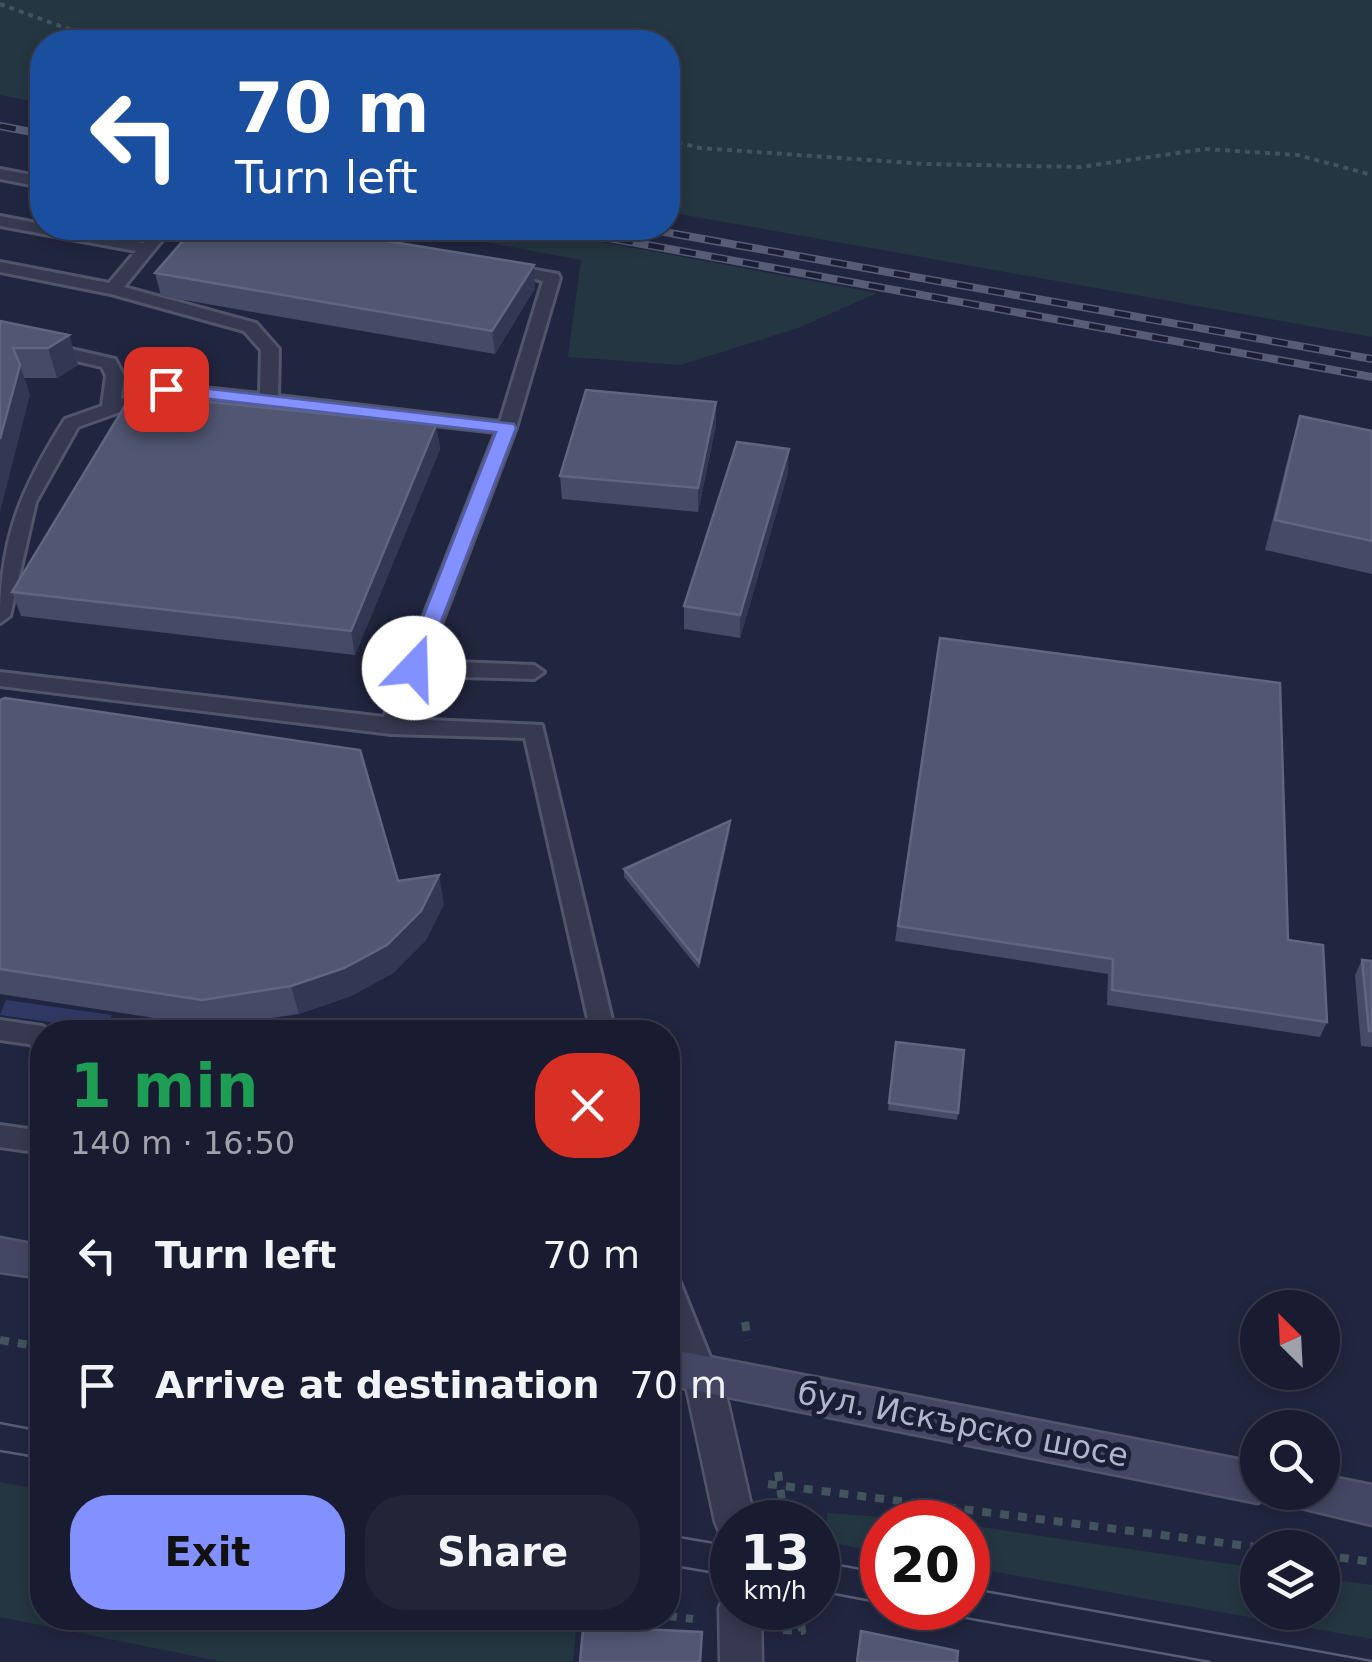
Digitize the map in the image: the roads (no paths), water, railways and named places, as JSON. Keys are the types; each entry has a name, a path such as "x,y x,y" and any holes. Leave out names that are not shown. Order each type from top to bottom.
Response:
{"main road":[{"path":"0,1255 30,1260"},
{"name":"бул. Искърско шосе","path":"685,1370 1240,1479"},
{"path":"1340,1499 1372,1505"}],"street":[{"path":"685,1370 727,1500"},
{"path":"740,1630 741,1662"}],"lane":[{"path":"0,174 30,180"},
{"path":"0,221 30,227"},
{"path":"103,240 146,248"},
{"path":"113,289 153,240"},
{"path":"0,268 113,289 250,327 270,349 270,401"},
{"path":"391,726 507,428 552,278 496,268"},
{"path":"0,338 109,363 115,376 111,409"},
{"path":"0,616 28,502 71,424 111,409 166,389 507,428"},
{"path":"414,668 534,672"},
{"path":"0,679 391,726 534,732 600,1020"},
{"path":"0,1030 30,1034"},
{"path":"0,1136 30,1140"},
{"path":"680,1345 685,1370"}],"water":[{"path":"6,1000 112,1015 110,1020 35,1020 0,1015"}],"tram line":[{"path":"0,1423 30,1429"},
{"path":"0,1451 30,1456"},
{"path":"680,1537 710,1542"},
{"path":"840,1565 860,1569"},
{"path":"680,1567 710,1572"},
{"path":"990,1592 1372,1661"},
{"path":"840,1595 860,1599"},
{"path":"990,1622 1210,1662"}],"railway":[{"path":"0,126 30,132"},
{"path":"680,235 1372,359"},
{"path":"620,240 1372,377"}]}
